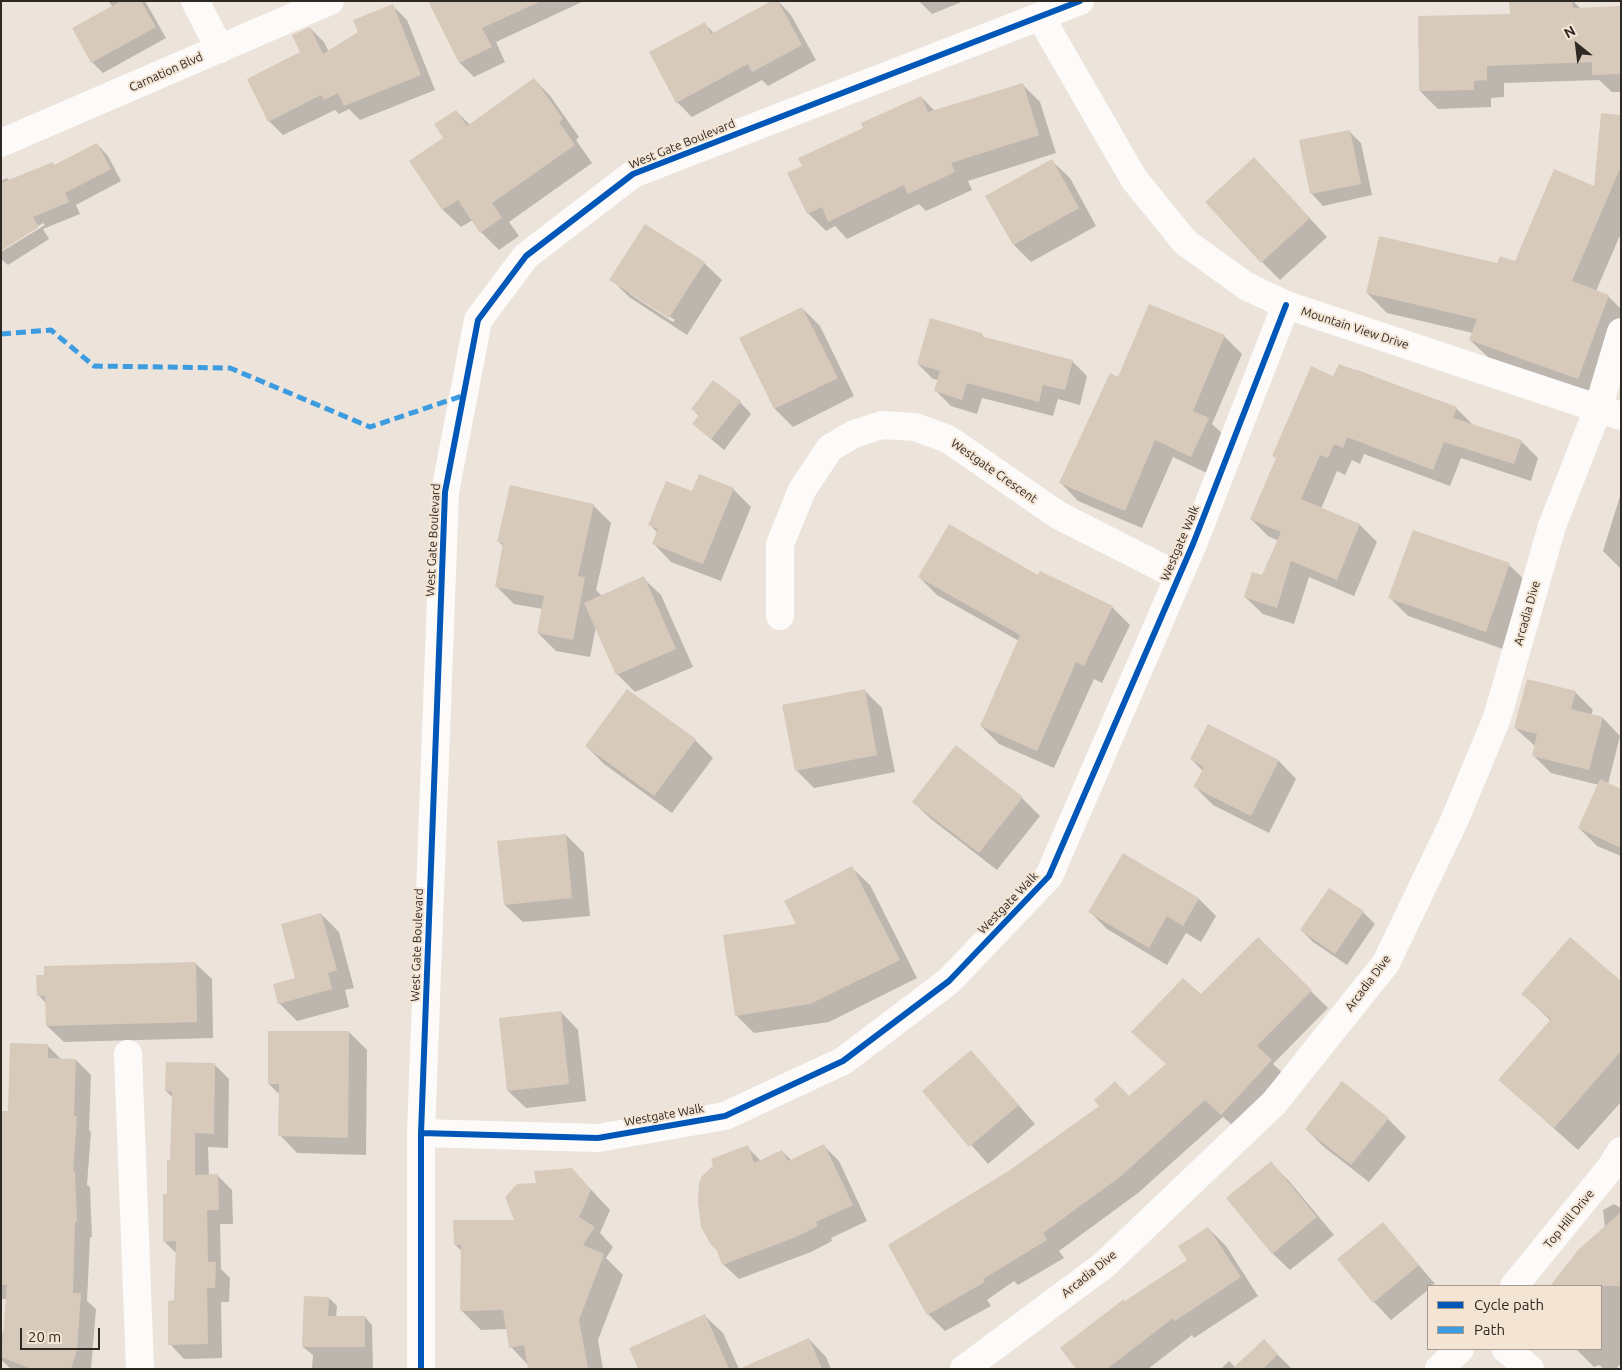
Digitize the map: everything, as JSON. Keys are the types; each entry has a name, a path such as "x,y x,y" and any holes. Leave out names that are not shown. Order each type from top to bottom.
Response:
{"street":[{"path":"195,1 220,49"},
{"name":"Carnation Blvd","path":"1,143 330,1"},
{"name":"West Gate Boulevard","path":"421,1369 422,1133 445,492 478,320 526,256 633,174 1041,18 1080,1"},
{"name":"Mountain View Drive","path":"1041,18 1134,179 1185,242 1246,286 1286,305 1609,412"},
{"name":"Westgate Walk","path":"422,1133 598,1138 725,1116 843,1061 949,981 1049,876 1178,576 1286,305"},
{"name":"Arcadia Dive","path":"964,1369 1104,1265 1274,1103 1386,964 1455,820 1498,718 1552,526 1609,412 1621,332"},
{"name":"Westgate Crescent","path":"780,616 780,544 802,490 830,448 854,434 882,425 915,427 948,439 1058,515 1178,576"},
{"path":"128,1054 140,1369"},
{"name":"Top Hill Drive","path":"1515,1285 1611,1167 1621,1151"},
{"path":"1439,1369 1459,1350"},
{"path":"1507,1350 1530,1369"}],"building":[{"path":"121,1 141,1 156,27 91,63 72,28"},
{"path":"428,1 541,1 482,28 492,47 459,63"},
{"path":"771,1 778,1 802,45 752,72 748,64 676,103 649,52 705,22 711,34"},
{"path":"1509,1 1572,1 1573,8 1621,6 1621,74 1592,75 1592,62 1487,66 1487,80 1474,81 1474,90 1419,91 1418,16 1510,14"},
{"path":"393,4 421,75 344,106 338,93 324,100 321,95 268,122 247,79 300,52 292,35 310,27 323,54 358,32 353,20"},
{"path":"534,78 563,119 559,122 575,145 492,203 502,218 480,233 458,200 442,210 409,161 443,138 434,124 456,110 467,126"},
{"path":"1023,83 1039,135 951,163 955,172 908,194 904,185 828,222 822,207 807,214 787,173 802,166 798,158 863,128 861,123 921,96 928,112"},
{"path":"1601,113 1621,115 1621,166 1572,281 1609,295 1578,379 1469,340 1477,319 1366,293 1379,236 1497,263 1500,256 1515,261 1554,169 1594,186"},
{"path":"1350,130 1361,184 1310,194 1299,140"},
{"path":"97,143 111,169 65,193 69,202 33,217 39,227 1,251 1,183 53,162 54,165"},
{"path":"1254,157 1310,218 1261,263 1205,202"},
{"path":"1052,159 1079,208 1013,245 985,196"},
{"path":"645,224 705,262 669,318 609,280"},
{"path":"1149,304 1225,335 1193,411 1209,418 1191,457 1155,440 1125,511 1059,483 1110,373 1118,377"},
{"path":"802,307 838,378 774,409 739,338"},
{"path":"930,318 982,333 981,336 1073,360 1065,390 1043,385 1039,402 967,383 962,400 934,391 940,371 917,364"},
{"path":"1339,364 1457,407 1453,418 1522,440 1514,464 1444,442 1433,470 1347,437 1343,448 1334,444 1328,458 1320,455 1301,499 1360,524 1337,580 1291,561 1277,608 1244,597 1252,572 1262,575 1281,532 1250,519 1276,458 1272,456 1311,366 1333,376"},
{"path":"713,380 741,401 711,439 692,424 699,415 691,409"},
{"path":"699,474 734,488 703,564 652,544 658,529 648,525 666,481 692,491"},
{"path":"510,485 594,504 578,576 585,577 573,640 537,633 544,596 495,587 503,543 497,542"},
{"path":"949,524 1038,575 1040,571 1113,606 1084,666 1076,662 1037,751 980,726 1020,635 918,577"},
{"path":"1413,530 1510,563 1486,632 1388,598"},
{"path":"644,576 676,649 616,675 584,603"},
{"path":"1527,679 1576,691 1571,709 1603,717 1589,770 1532,756 1537,734 1514,728"},
{"path":"627,689 696,739 654,796 585,746"},
{"path":"865,689 877,755 795,771 782,705"},
{"path":"1208,724 1279,760 1251,816 1193,787 1204,767 1190,759"},
{"path":"956,745 1023,797 979,853 912,802"},
{"path":"1600,779 1621,789 1621,848 1578,828"},
{"path":"566,834 572,898 504,905 497,841"},
{"path":"1123,853 1199,898 1183,926 1167,916 1149,948 1088,912"},
{"path":"852,866 900,960 810,1004 735,1016 723,935 796,924 784,901"},
{"path":"1329,888 1364,911 1335,954 1300,930"},
{"path":"321,913 337,970 328,973 332,989 278,1004 273,984 295,978 281,924"},
{"path":"1258,937 1312,990 1257,1046 1272,1060 1221,1115 1205,1100 1121,1176 1043,1233 1047,1240 983,1279 985,1282 927,1315 888,1245 1010,1170 1099,1106 1094,1100 1115,1081 1129,1096 1166,1064 1131,1032 1183,978 1201,994"},
{"path":"1570,937 1621,981 1621,1051 1554,1128 1498,1080 1551,1019 1521,994"},
{"path":"196,962 197,1022 46,1026 45,996 37,996 36,975 44,975 44,966"},
{"path":"561,1011 569,1084 507,1091 499,1018"},
{"path":"268,1031 349,1031 348,1138 278,1136 279,1084 268,1084"},
{"path":"10,1043 48,1044 48,1058 76,1059 74,1116 77,1116 73,1171 75,1171 77,1222 75,1222 73,1293 81,1293 77,1350 71,1369 32,1369 1,1357 7,1285 1,1285 1,1111 8,1111"},
{"path":"971,1050 1019,1105 969,1147 922,1091"},
{"path":"166,1062 215,1063 214,1134 195,1133 195,1175 218,1174 219,1210 207,1210 208,1262 216,1262 215,1288 207,1288 208,1344 168,1345 168,1301 174,1300 176,1241 163,1242 163,1194 167,1194 167,1160 170,1160 172,1092 165,1091"},
{"path":"1342,1081 1389,1118 1351,1165 1305,1129"},
{"path":"824,1144 853,1205 816,1222 818,1226 796,1237 722,1265 716,1248 711,1245 701,1227 698,1202 699,1183 702,1176 713,1166 711,1159 748,1145 754,1163 782,1150 788,1161"},
{"path":"1271,1161 1317,1217 1272,1254 1226,1198"},
{"path":"572,1168 591,1190 579,1217 595,1227 583,1245 604,1254 579,1320 588,1369 528,1369 524,1345 509,1348 503,1310 460,1311 461,1245 454,1245 453,1220 514,1220 505,1197 517,1184 536,1183 534,1171"},
{"path":"1621,1212 1621,1286 1551,1285 1579,1249"},
{"path":"1383,1222 1419,1265 1373,1303 1337,1259"},
{"path":"1208,1227 1241,1277 1175,1321 1173,1318 1107,1369 1076,1369 1060,1348 1124,1299 1125,1301 1187,1260 1178,1246"},
{"path":"304,1296 329,1297 328,1316 365,1316 365,1347 302,1347"},
{"path":"705,1314 729,1369 638,1369 629,1348"},
{"path":"809,1338 822,1369 739,1369"},
{"path":"1264,1339 1278,1354 1263,1369 1232,1369"}],"marked path":[{"path":"1,334 51,330 94,366 230,368 370,427 462,396"}],"cycle path":[{"path":"421,1369 421,1133 445,492 478,320 526,256 633,174 1080,1"},
{"path":"421,1133 598,1138 725,1116 843,1061 949,981 1049,876 1193,544 1286,305"}]}
